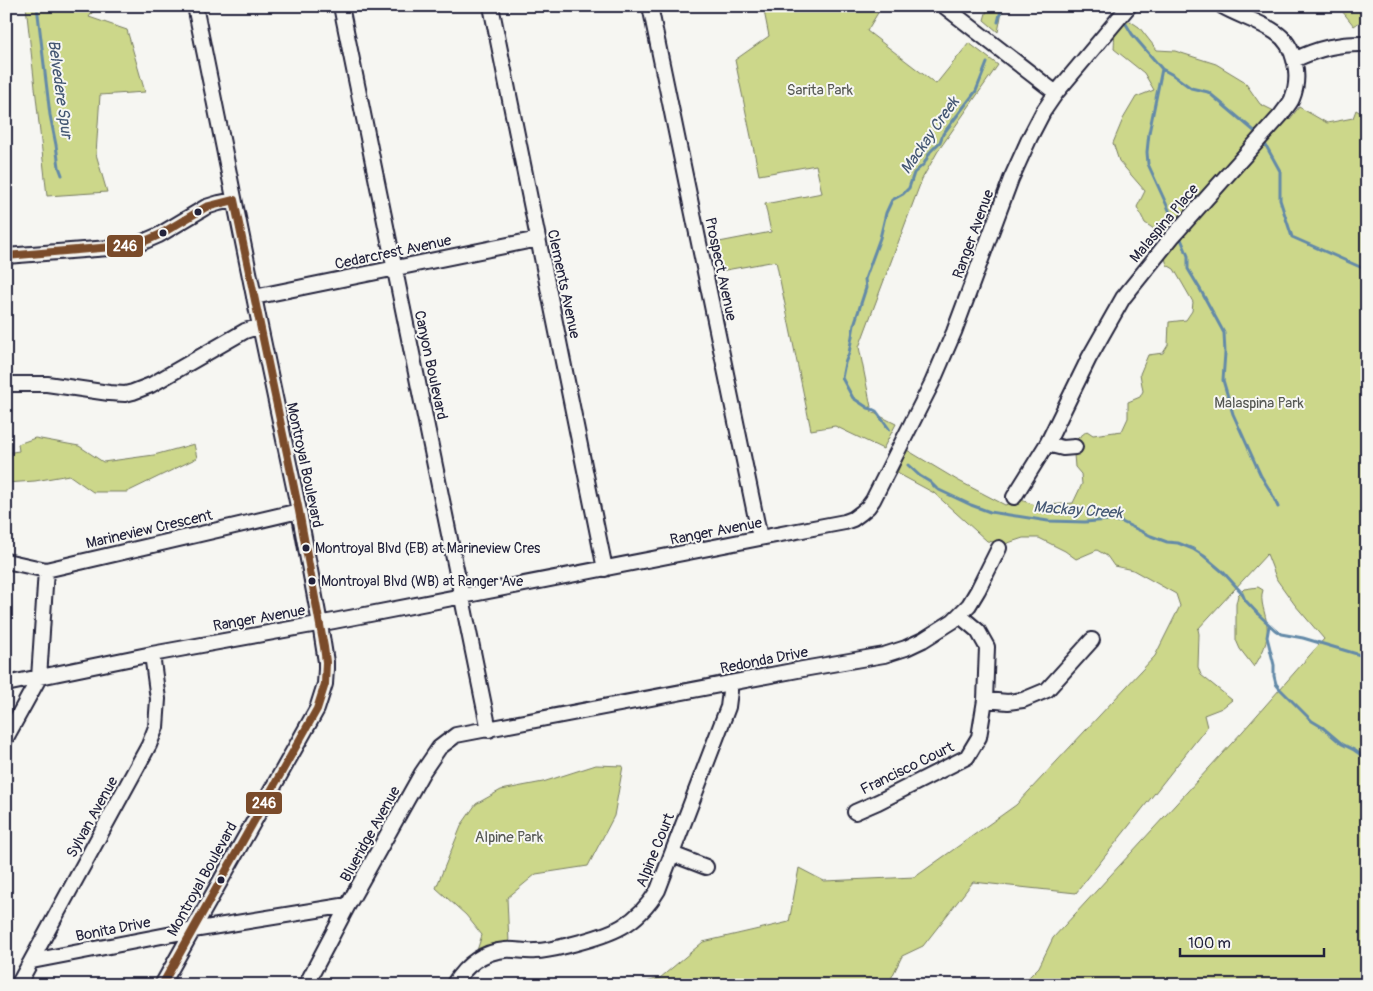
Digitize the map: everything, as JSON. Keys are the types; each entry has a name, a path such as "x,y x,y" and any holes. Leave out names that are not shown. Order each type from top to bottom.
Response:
{"street":[{"name":"Montroyal Boulevard","path":"162,985 320,702 325,684 326,669 320,624 299,511 195,6"},
{"name":"Canyon Boulevard","path":"341,6 489,730"},
{"name":"Clements Avenue","path":"491,6 605,569"},
{"name":"Prospect Avenue","path":"650,6 760,538"},
{"path":"944,6 1056,93"},
{"name":"Ranger Avenue","path":"6,684 152,654 605,569 853,519 868,507 932,383 954,332 1011,179 1043,112 1056,93 1129,6"},
{"name":"Malaspina Place","path":"1014,498 1047,444 1089,358 1123,298 1172,237 1281,115 1292,100 1296,85 1296,69 1285,40 1276,32 1222,6"},
{"path":"1294,60 1335,45 1346,43 1367,44"},
{"path":"6,256 136,245 159,235 206,208 234,200"},
{"name":"Cedarcrest Avenue","path":"254,297 538,239"},
{"path":"6,384 47,384 125,394 150,385 245,331 260,326"},
{"path":"1047,444 1063,448 1075,447"},
{"name":"Marineview Crescent","path":"6,561 46,570 299,511"},
{"name":"Redonda Drive","path":"489,730 884,655 906,648 923,640 953,621 959,615 978,590 999,548"},
{"path":"6,738 39,678 46,570"},
{"name":"Francisco Court","path":"855,812 967,757 979,737 985,700 987,647 978,631 959,615"},
{"path":"985,700 1008,702 1023,700 1047,690 1092,640"},
{"name":"Sylvan Avenue","path":"18,985 149,745 156,727 158,698 152,654"},
{"name":"Alpine Court","path":"452,985 474,960 505,950 535,951 550,949 600,936 616,931 628,924 646,908 658,890 728,707 729,683"},
{"name":"Blueridge Avenue","path":"306,985 348,905 438,748 456,736 489,730"},
{"path":"672,854 706,867"},
{"name":"Bonita Drive","path":"32,961 192,930 348,905"}],"green space":[{"path":"26,6 97,6 89,17 127,30 145,92 100,95 96,154 107,192 47,196"},
{"name":"Sarita Park","path":"763,6 882,6 867,31 936,84 969,43 998,65 938,151 922,179 859,347 872,412 896,424 883,449 835,426 811,430 776,261 720,271 714,243 771,232 765,204 822,193 816,165 759,175 735,60 769,36"},
{"path":"988,6 1003,6 998,32 984,20"},
{"path":"1338,6 1367,6 1367,17 1354,26"},
{"name":"Malaspina Park","path":"1130,21 1139,27 1157,50 1175,51 1216,64 1244,81 1260,104 1290,119 1299,107 1327,123 1353,118 1356,110 1364,115 1367,114 1367,203 1365,207 1367,212 1367,985 1021,985 1039,967 1053,938 1243,731 1324,639 1277,580 1267,554 1198,629 1198,667 1201,675 1232,700 1222,708 1204,715 1207,727 1076,893 973,882 923,946 902,956 888,985 636,985 660,978 703,942 789,922 799,868 824,881 915,877 1016,805 1155,656 1180,606 1176,594 1133,570 1114,566 1107,556 1097,550 1076,559 1065,551 1039,538 1023,538 1005,544 987,541 934,493 897,473 907,450 957,480 1005,505 1021,500 1038,506 1073,503 1082,484 1081,474 1075,467 1073,442 1087,431 1093,435 1122,431 1128,418 1128,402 1140,397 1143,391 1140,374 1148,355 1163,353 1168,345 1169,322 1186,320 1192,311 1193,302 1174,269 1167,265 1157,231 1145,223 1137,207 1145,191 1119,161 1113,143 1123,119 1136,97 1154,90 1144,73 1114,49 1116,31 1120,26"},
{"path":"35,438 79,446 103,462 154,455 194,444 197,458 127,492 93,492 69,475 35,481 6,483 6,453 19,451 18,444"},
{"path":"1258,587 1263,590 1262,603 1267,637 1264,648 1254,667 1240,649 1236,640 1236,604 1238,595 1244,589"},
{"name":"Alpine Park","path":"596,765 623,766 614,816 588,866 536,874 507,898 509,943 474,960 482,935 466,915 436,888 462,824 476,804 501,790 543,782"}],"waterway":[{"name":"Belvedere Spur","path":"37,6 50,115 62,175"},
{"name":"Mackay Creek","path":"998,22 1002,6"},
{"path":"1126,24 1132,34 1162,69 1191,88 1208,92 1259,135"},
{"name":"Mackay Creek","path":"889,429 876,411 853,398 842,378 854,325 866,288 865,279 892,200 909,188 914,173 924,164 930,152 940,142 943,134 976,91 987,63"},
{"path":"1162,69 1147,152 1148,164 1174,221"},
{"path":"1264,142 1280,171 1280,200 1292,237 1367,270"},
{"path":"1181,239 1188,256 1188,269 1224,333 1223,380 1233,414 1261,476 1278,507"},
{"name":"Mackay Creek","path":"908,465 937,489 990,512 1048,521 1085,522 1109,520 1122,522 1151,536 1193,549 1224,573 1259,615 1281,634 1303,638 1367,657"},
{"path":"1269,626 1267,637 1274,665 1276,684 1312,721 1342,744 1367,759"}],"transit line":[{"name":"246","path":"6,256 136,245 159,235 206,207 234,200"},
{"name":"246","path":"162,985 317,709 325,684 326,662 324,647 299,511 234,200"}],"place":[{"name":"Montroyal Blvd (EB) at Marineview Cres","path":"306,548"},
{"name":"Montroyal Blvd (WB) at Ranger Ave","path":"312,581"}]}
